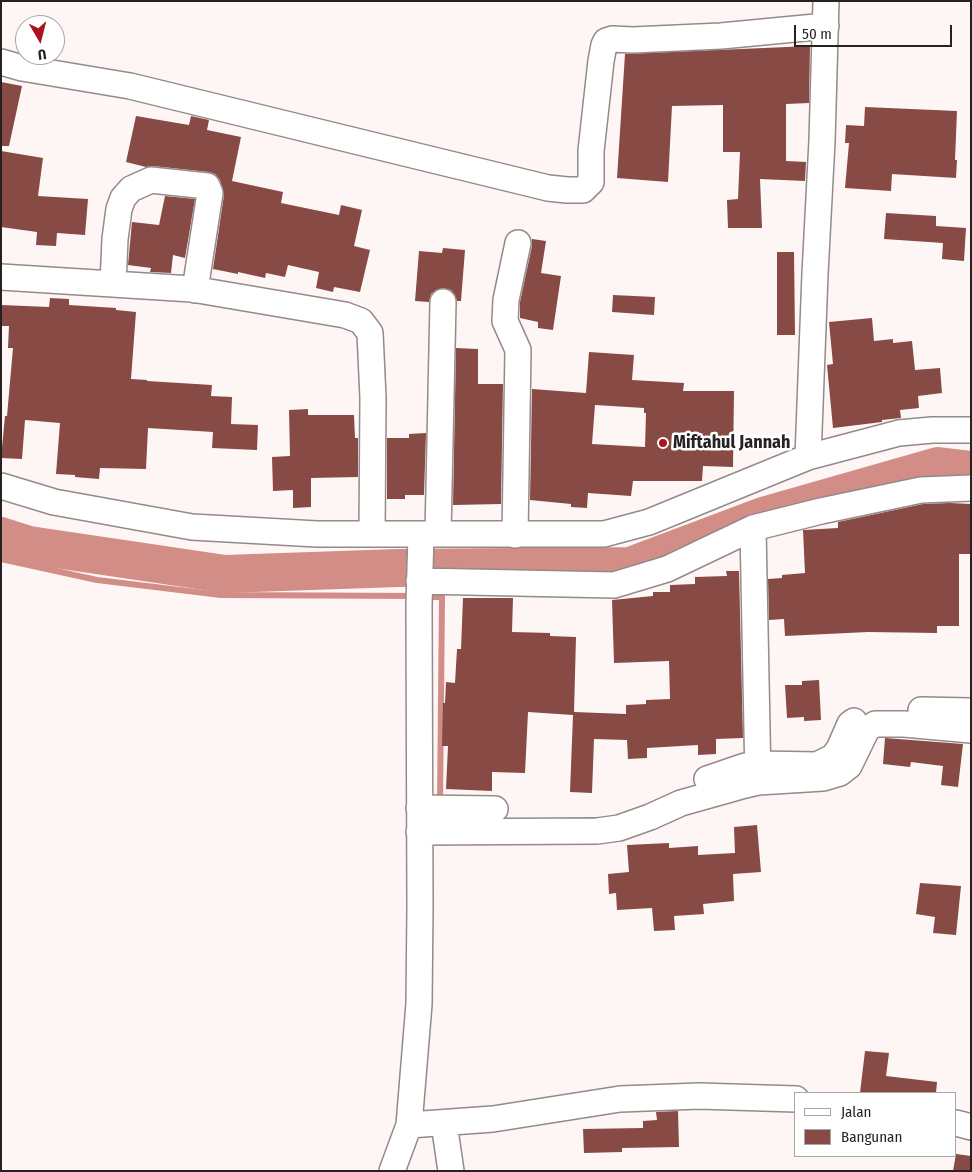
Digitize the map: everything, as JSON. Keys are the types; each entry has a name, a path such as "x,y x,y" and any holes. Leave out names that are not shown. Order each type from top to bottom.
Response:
{"street":[{"path":"1,62 22,68 130,86 548,188 582,190 591,182 600,61 606,41 612,39 632,40 721,36 826,13 808,457"},
{"path":"113,284 115,239 119,209 123,198 131,190 151,180 207,186 210,193 195,290"},
{"path":"515,535 518,350 505,321 506,300 518,243"},
{"path":"1,277 195,290 345,315 361,321 370,333 373,398 372,534"},
{"path":"392,1171 409,1125 419,1004 420,908 431,822 419,588 426,538 443,302"},
{"path":"1,486 54,502 192,527 426,538 604,534 650,522 808,457 899,433 932,430 971,430"},
{"path":"419,588 614,585 667,569 753,528 921,490 971,488"},
{"path":"753,528 757,773"},
{"path":"431,822 598,831 619,824 650,818 681,803 727,789 757,773 817,764 833,757 839,749 850,724 859,715 871,711 898,709 971,711"},
{"path":"757,773 823,778 840,773 849,766 867,729 875,724 904,724 971,730"},
{"path":"431,822 495,809"},
{"path":"409,1125 493,1119 620,1099 699,1096 794,1099"},
{"path":"444,1123 451,1171"},
{"path":"957,1124 971,1127"}],"building":[{"path":"810,46 809,103 786,104 786,161 806,162 805,181 760,179 762,228 728,228 727,200 738,199 740,152 723,152 723,105 672,106 668,182 617,178 625,54"},
{"path":"1,82 22,86 9,146 1,146"},
{"path":"865,107 957,111 956,178 892,174 891,191 845,188 849,143 845,143 846,125 864,126"},
{"path":"136,116 189,125 191,116 209,120 207,130 241,137 232,181 283,192 281,203 339,215 341,205 362,210 354,246 370,250 360,292 334,287 333,292 316,288 319,272 288,265 285,277 266,273 265,278 213,269 224,195 220,180 215,174 209,172 153,166 146,167 126,162"},
{"path":"1,151 43,158 38,196 88,199 85,235 57,233 56,246 36,245 37,232 1,227"},
{"path":"165,196 195,199 185,258 173,255 171,273 150,272 151,268 128,265 132,222 159,225"},
{"path":"886,213 936,216 936,226 966,228 964,261 942,259 943,243 884,239"},
{"path":"532,239 546,241 541,273 561,276 553,330 538,328 538,322 520,318 520,302"},
{"path":"443,248 465,250 461,301 457,301 451,290 443,288 431,294 429,302 415,301 419,251 442,253"},
{"path":"777,252 794,252 795,335 777,335"},
{"path":"613,295 655,297 654,315 612,312"},
{"path":"50,298 69,299 69,305 116,308 116,310 136,312 131,379 212,385 211,396 232,397 231,424 258,425 257,450 212,448 213,432 148,428 146,469 100,468 99,479 75,477 75,475 56,474 60,423 25,420 22,459 1,458 13,348 8,348 9,326 1,326 1,305 49,307"},
{"path":"872,318 874,341 893,339 893,343 912,341 915,370 940,368 942,393 918,396 919,408 900,410 901,418 833,428 827,365 833,364 829,322"},
{"path":"456,348 478,349 478,384 503,384 501,504 453,505"},
{"path":"589,352 634,355 632,380 684,383 683,391 734,391 733,467 703,466 702,481 633,481 631,496 588,493 587,508 571,507 571,504 530,500 532,389 586,393","holes":["595,405 644,408 644,413 646,413 645,447 592,444"]},
{"path":"308,409 308,415 354,415 355,438 358,438 358,477 311,478 311,507 293,508 293,490 273,491 272,457 290,456 289,410"},
{"path":"426,433 424,495 405,495 405,499 387,499 387,438 409,438 409,434"},
{"path":"923,504 971,504 971,554 959,554 959,626 937,626 937,633 868,632 785,636 784,619 769,620 768,579 782,578 782,575 805,573 803,530 838,528 838,522"},
{"path":"726,571 739,571 743,738 716,739 716,754 698,755 698,745 647,748 647,758 628,759 627,740 594,739 592,793 570,792 573,715 528,712 525,773 492,772 492,791 446,789 448,746 442,746 443,703 445,703 446,682 455,683 457,649 461,649 463,598 513,598 512,632 550,633 550,636 576,637 574,712 626,714 626,705 646,704 646,700 670,699 669,661 614,663 612,600 653,596 653,592 670,592 670,585 695,584 695,577 727,576"},
{"path":"819,680 821,720 804,721 804,717 787,718 785,685 802,685 802,681"},
{"path":"885,738 963,744 958,787 941,785 943,766 911,762 910,767 883,764"},
{"path":"757,825 761,872 733,874 734,901 703,904 704,914 674,916 675,930 654,931 652,908 617,910 616,893 609,894 608,874 629,872 627,845 669,843 669,848 698,846 698,855 735,853 734,827"},
{"path":"920,883 961,886 956,935 933,933 935,917 916,914"},
{"path":"865,1051 889,1053 886,1076 937,1082 936,1092 860,1092"},
{"path":"678,1111 679,1147 622,1148 622,1152 584,1153 583,1129 643,1128 643,1121 657,1120 656,1112"},
{"path":"957,1154 971,1156 971,1171 953,1171"}],"waterway":[{"path":"1,536 29,545 225,574 398,568 630,566 763,516 938,466 971,470"},
{"path":"1,559 97,580 221,595 415,596"},
{"path":"425,597 442,597 440,803"}],"place":[{"name":"Miftahul Jannah","path":"663,443"}]}
